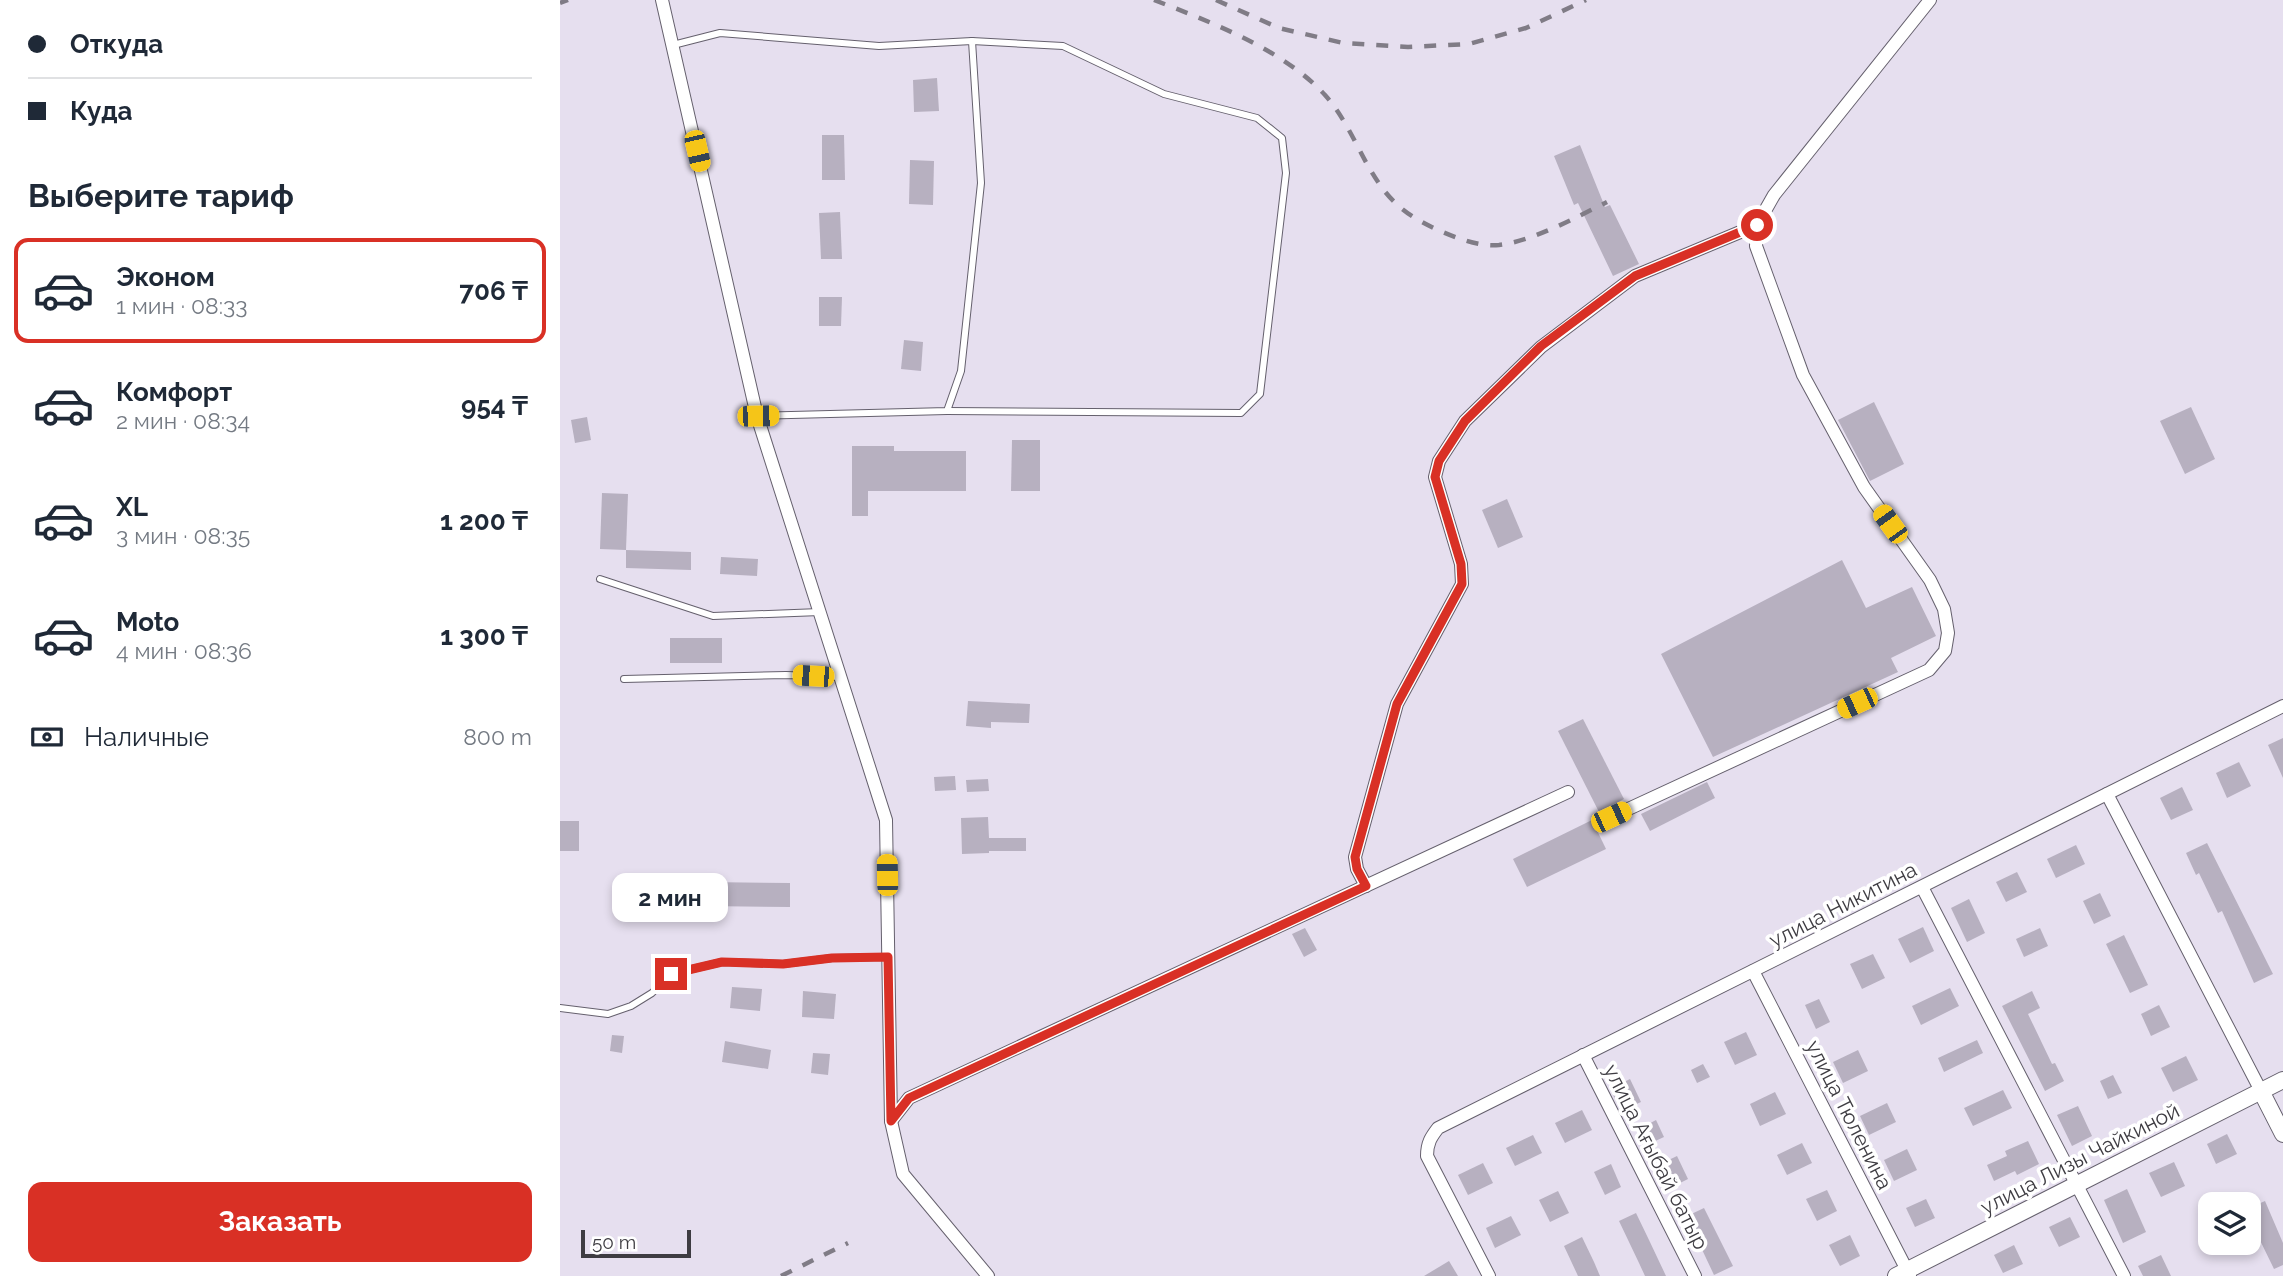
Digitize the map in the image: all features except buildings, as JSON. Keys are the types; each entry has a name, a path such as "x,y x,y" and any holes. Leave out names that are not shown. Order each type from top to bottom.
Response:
{"street":[{"path":"662,0 758,416 886,820 891,1121 903,1174 988,1276"},
{"path":"1611,817 1929,670 1945,651 1948,633 1944,609 1930,580 1864,487 1803,375 1756,246 1757,225 1774,195 1930,0"},
{"path":"1366,886 1357,869 1355,857 1397,704 1462,584 1461,564 1435,477 1439,461 1465,421 1541,346 1635,276 1757,225"},
{"name":"улица Никитина","path":"1489,1276 1430,1163 1427,1146 1438,1128 2283,706"},
{"path":"891,1121 909,1098 1568,792"},
{"path":"2107,794 2283,1134"},
{"path":"1922,887 2124,1276"},
{"name":"улица Тюленина","path":"1753,971 1904,1274"},
{"name":"улица Ағыбай батыр","path":"1583,1055 1695,1276"},
{"name":"улица Лизы Чайкиной","path":"1904,1274 2283,1080"}],"lane":[{"path":"673,45 720,33 879,46 972,41 1063,46 1164,93 1256,118 1282,138 1286,173 1260,394 1241,413 947,411 758,416"},
{"path":"947,411 961,370 981,183 972,41"},
{"path":"600,579 713,616 820,612"},
{"path":"624,680 786,675 841,677"},
{"path":"560,1008 608,1014 631,1006 652,993 671,974 722,962 783,964 832,958 888,957"}],"railway":[{"path":"560,3 568,0"},
{"path":"1154,0 1246,39 1289,64 1308,79 1334,106 1375,178 1389,196 1408,213 1438,230 1475,243 1512,243 1540,234 1607,202"},
{"path":"1216,0 1279,28 1343,43 1408,47 1469,44 1526,28 1586,0"},
{"path":"781,1276 848,1243"}],"route":[{"path":"671,974 722,962 783,964 832,958 888,957 891,1121 909,1098 1366,886 1357,869 1355,857 1397,704 1462,584 1461,564 1435,477 1439,461 1465,421 1541,346 1635,276 1757,225"}]}
